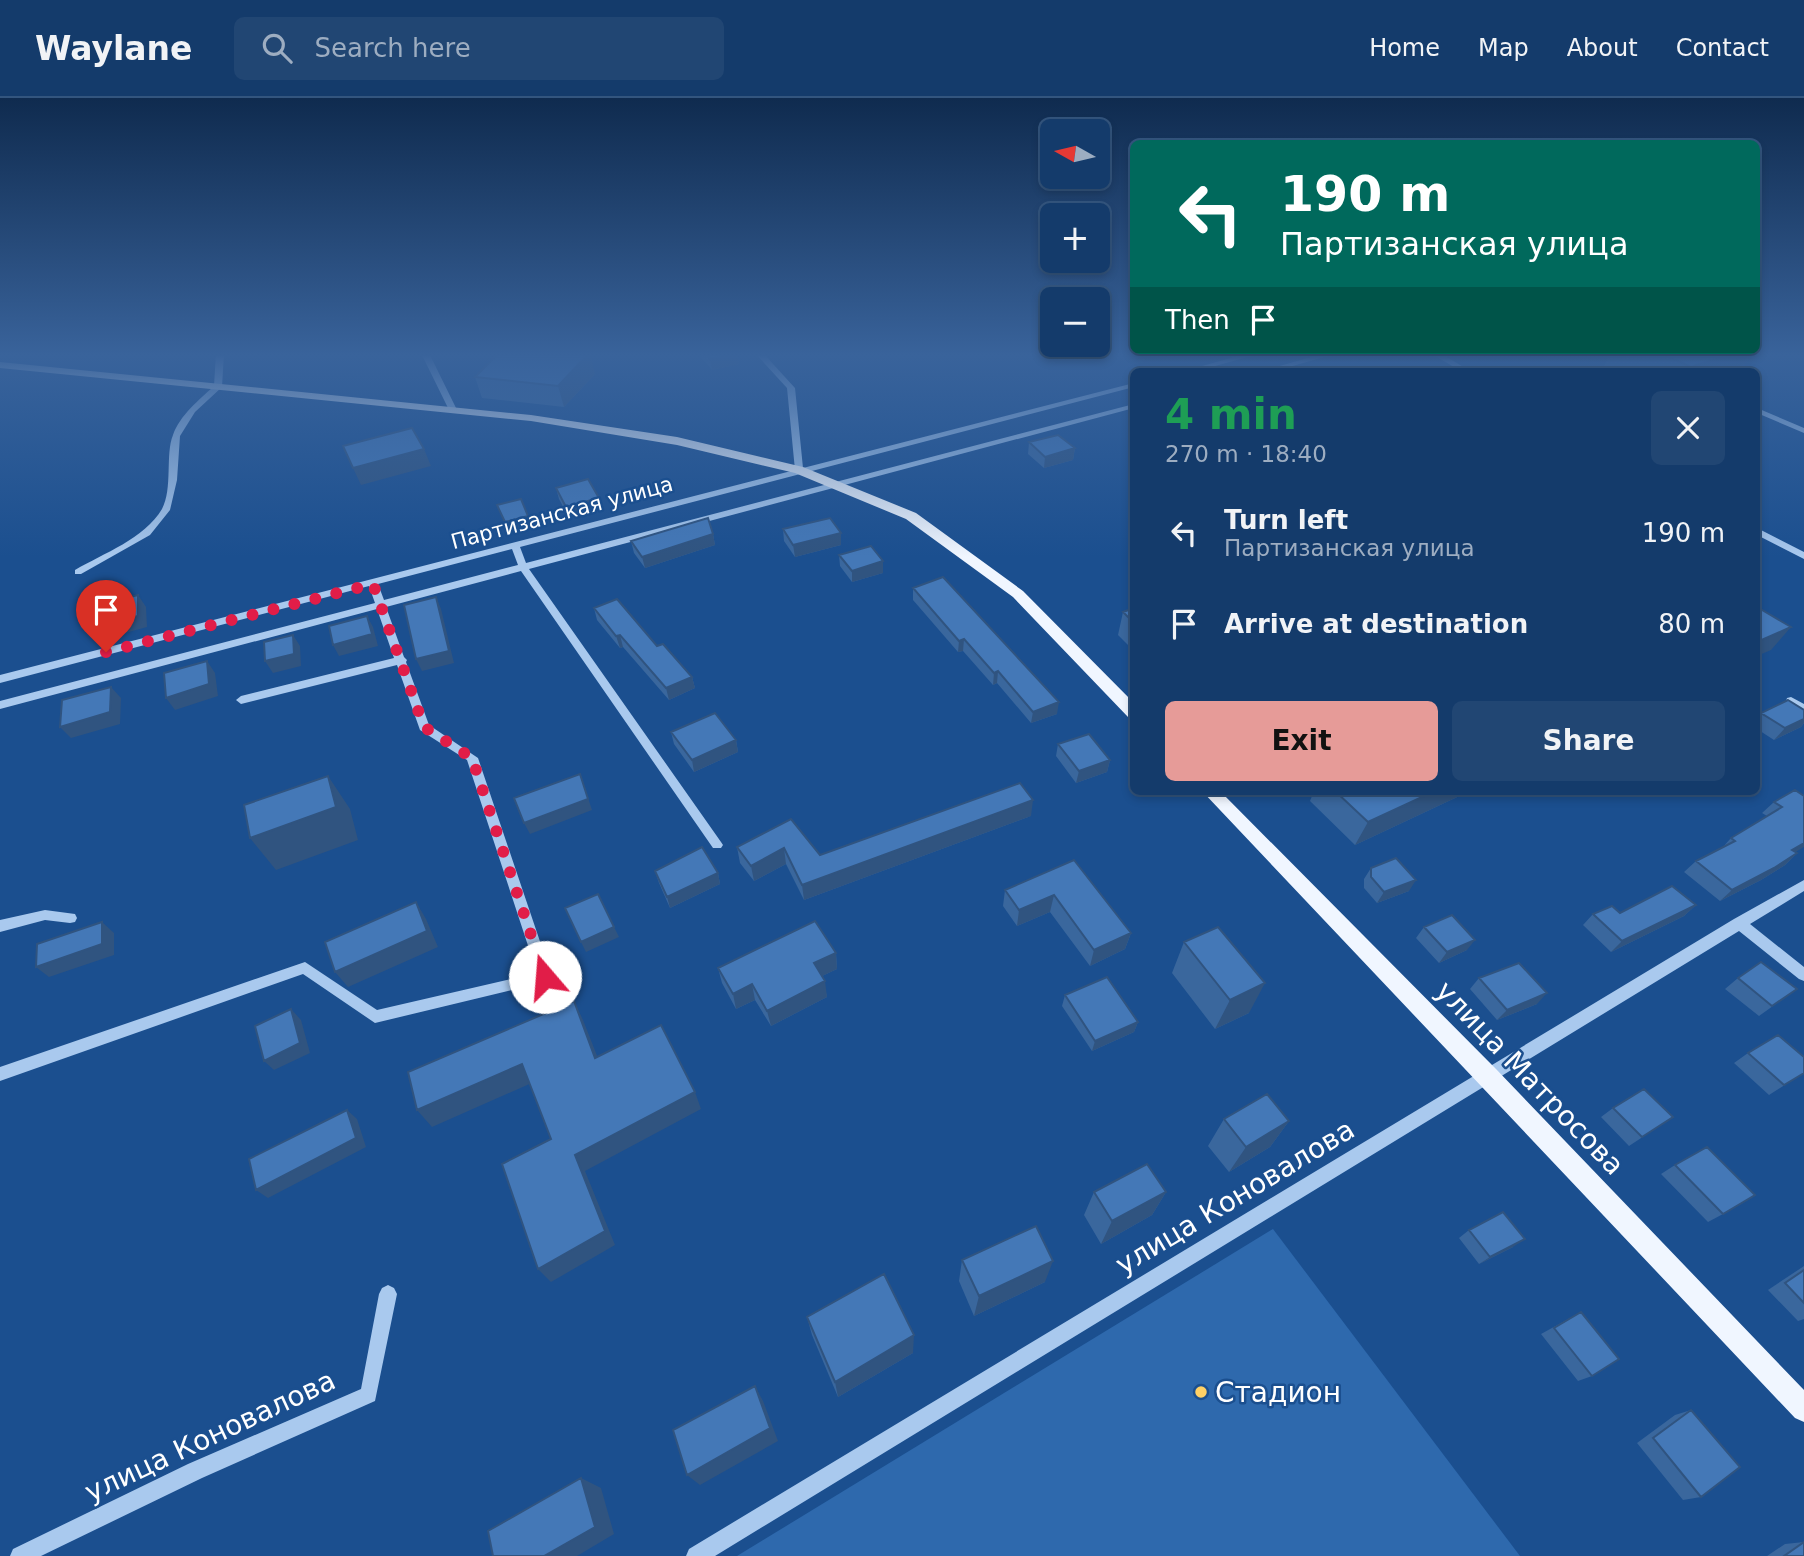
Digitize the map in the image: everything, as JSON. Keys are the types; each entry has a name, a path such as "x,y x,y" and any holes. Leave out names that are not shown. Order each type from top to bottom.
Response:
{"main road":[{"path":"550,421 677,441 799,470 911,516 1018,594 1130,709"},
{"name":"улица Матросова","path":"1214,795 1488,1076 1804,1409"}],"street":[{"path":"78,572 147,533 167,508 173,480 176,436 186,421"},
{"path":"794,421 799,470"},
{"name":"Партизанская улица","path":"0,679 992,421"},
{"name":"Партизанская улица","path":"0,705 1073,421"},
{"path":"1782,421 1804,431"},
{"path":"1760,533 1804,556"},
{"path":"515,546 523,567 717,845"},
{"path":"0,1074 305,968 375,1017 545,977 472,758 424,727 373,584"},
{"path":"241,700 402,660"},
{"path":"1791,701 1804,709"},
{"name":"улица Коновалова","path":"696,1556 1804,884"},
{"path":"0,926 45,915 70,918"},
{"path":"1740,923 1804,975"},
{"name":"улица Коновалова","path":"20,1556 195,1471 369,1395 388,1294"}],"shaded area":[{"name":"Стадион","path":"1273,1229 1520,1556 737,1556"}],"building":[{"path":"412,428 424,449 353,468 343,446"},
{"path":"1058,435 1075,448 1045,457 1029,442"},
{"path":"588,479 599,498 566,507 556,488"},
{"path":"521,499 528,516 505,522 497,505"},
{"path":"708,518 713,534 642,557 631,541"},
{"path":"830,518 841,533 793,545 783,529"},
{"path":"871,546 883,561 852,571 839,555"},
{"path":"943,577 1059,702 1033,712 998,671 994,673 964,639 959,641 913,588"},
{"path":"138,595 138,616 105,624 106,603"},
{"path":"436,597 449,651 416,659 404,605"},
{"path":"617,599 657,646 663,644 692,677 666,688 620,635 616,636 594,608"},
{"path":"1130,609 1130,619 1123,612"},
{"path":"1760,609 1791,627 1760,641"},
{"path":"367,616 372,634 333,645 329,626"},
{"path":"293,635 294,654 265,661 264,642"},
{"path":"207,661 209,684 166,698 164,673"},
{"path":"111,687 110,712 60,727 62,700"},
{"path":"1788,700 1804,710 1804,719 1785,728 1761,713"},
{"path":"715,713 736,740 692,760 671,732"},
{"path":"1089,734 1110,760 1079,771 1058,744"},
{"path":"580,774 588,799 524,823 514,798"},
{"path":"328,776 336,807 250,838 244,805"},
{"path":"1020,783 1033,800 802,885 784,848 751,866 737,847 791,819 820,855"},
{"path":"1795,790 1804,796 1804,843 1792,850 1797,853 1732,890 1696,861 1735,841 1731,838 1782,807 1774,802"},
{"path":"1339,795 1426,795 1368,822"},
{"path":"702,847 718,873 667,897 655,871"},
{"path":"1396,858 1416,880 1384,892 1371,877 1371,868"},
{"path":"1074,860 1131,933 1094,950 1054,895 1019,910 1005,890"},
{"path":"1672,886 1696,905 1622,941 1593,914 1612,906 1620,913"},
{"path":"598,894 614,927 581,942 565,908"},
{"path":"416,902 427,931 335,972 325,942"},
{"path":"1452,915 1475,940 1447,952 1424,927"},
{"path":"815,921 836,953 814,963 825,981 767,1011 752,984 733,994 718,968"},
{"path":"102,922 102,944 36,967 37,944"},
{"path":"1218,927 1265,983 1230,1000 1184,942"},
{"path":"1761,962 1797,989 1772,1006 1738,978"},
{"path":"1519,963 1547,993 1507,1010 1479,978"},
{"path":"1107,977 1138,1022 1095,1041 1065,995"},
{"path":"574,1001 595,1058 661,1025 695,1092 575,1155 605,1231 538,1269 502,1164 551,1139 522,1064 417,1110 408,1072"},
{"path":"291,1009 300,1043 264,1061 255,1026"},
{"path":"1778,1035 1804,1057 1804,1073 1784,1085 1748,1053"},
{"path":"1644,1089 1673,1117 1642,1137 1613,1108"},
{"path":"1267,1094 1289,1121 1246,1147 1224,1119"},
{"path":"347,1110 356,1138 256,1190 249,1159"},
{"path":"1707,1147 1755,1195 1723,1214 1675,1165"},
{"path":"1147,1164 1166,1192 1112,1221 1094,1192"},
{"path":"1503,1212 1525,1239 1490,1257 1469,1230"},
{"path":"1036,1226 1053,1261 979,1296 962,1260"},
{"path":"1804,1270 1804,1303 1785,1283"},
{"path":"884,1274 914,1335 835,1382 807,1317"},
{"path":"1581,1312 1619,1359 1592,1376 1554,1328"},
{"path":"755,1386 770,1428 687,1475 673,1430"},
{"path":"1691,1410 1740,1467 1701,1497 1653,1438"},
{"path":"581,1478 595,1527 544,1556 493,1556 488,1531"},
{"path":"1804,1542 1804,1556 1784,1556"}],"place":[{"name":"Стадион","path":"1201,1392"}],"route":[{"path":"106,652 373,584 424,727 472,758 545,977"}]}
